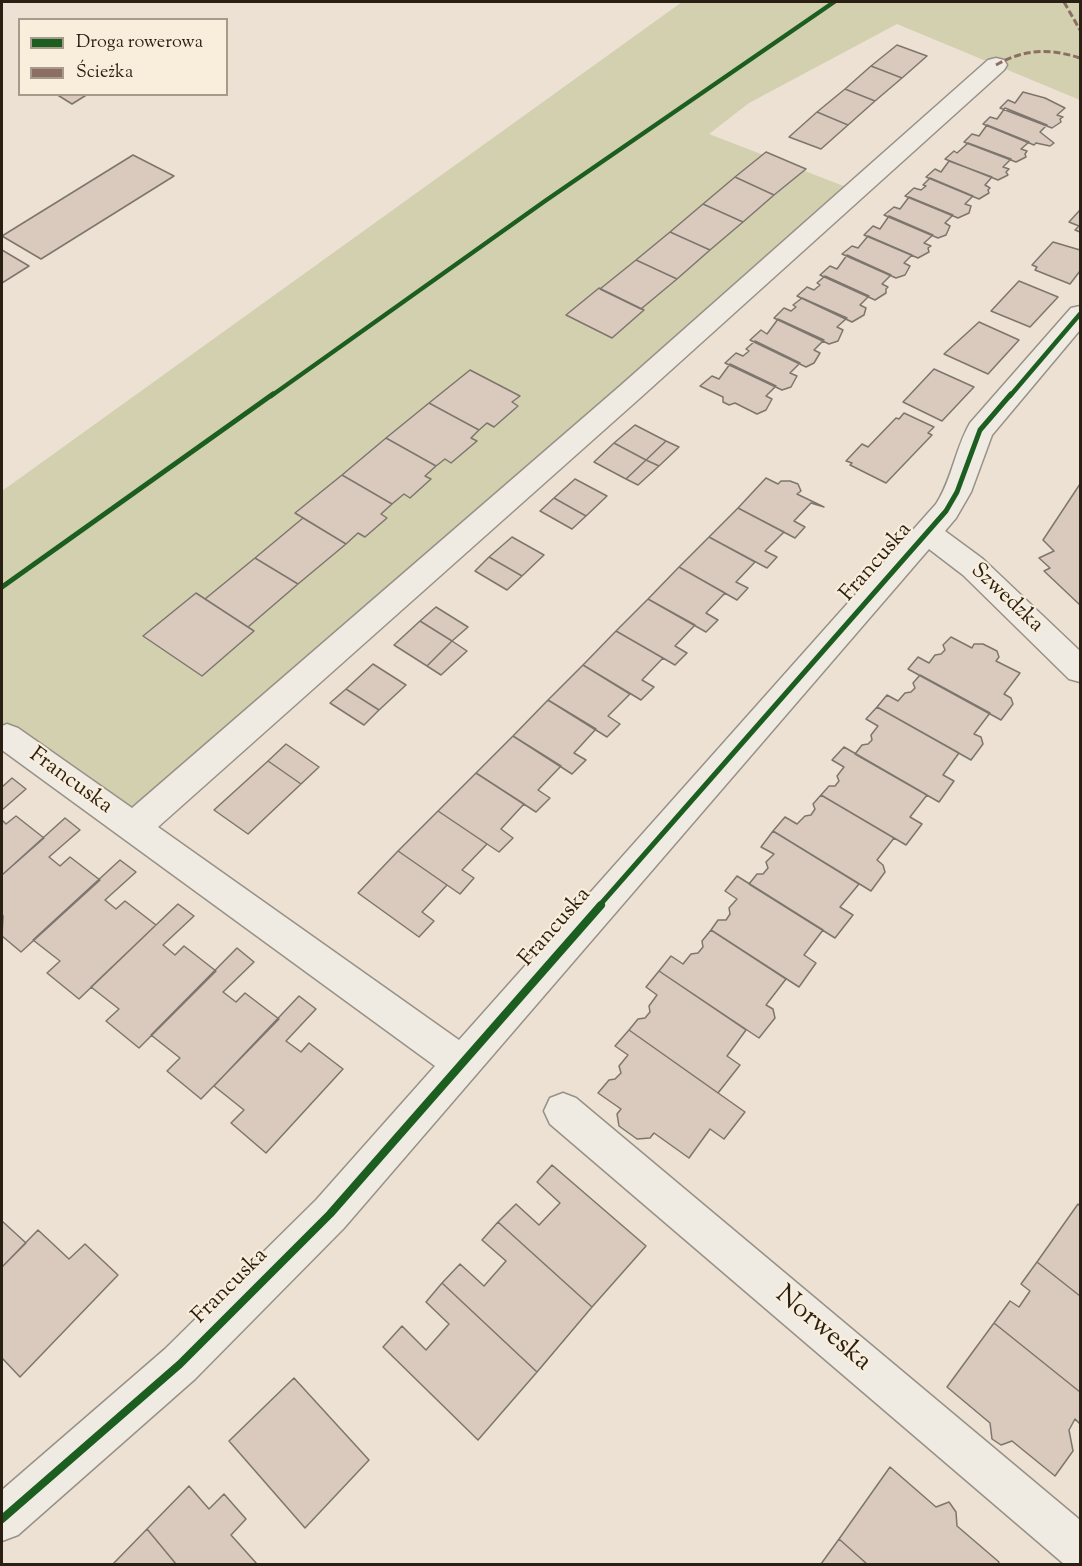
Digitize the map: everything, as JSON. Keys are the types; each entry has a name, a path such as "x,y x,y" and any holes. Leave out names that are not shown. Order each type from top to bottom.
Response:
{"street":[{"name":"Francuska","path":"133,828 630,392 996,65"},
{"name":"Francuska","path":"2,1519 189,1355 330,1214 954,501 970,451 980,430 1080,314"},
{"name":"Szwedzka","path":"927,532 973,567 1080,670"},
{"name":"Francuska","path":"7,737 461,1063"},
{"name":"Norweska","path":"563,1112 1080,1549"}],"shaded area":[{"path":"682,2 1080,2 1080,100 897,24 749,103 709,134 854,190 133,828 7,737 2,740 2,491"}],"building":[{"path":"897,45 927,56 902,78 871,66"},
{"path":"871,66 902,78 875,101 845,89"},
{"path":"845,89 875,101 848,125 817,112"},
{"path":"1023,92 1045,98 1065,108 1057,115 1063,117 1060,119 1061,122 1052,128 1000,108 1008,100 1015,103"},
{"path":"59,96 85,96 72,104"},
{"path":"1005,108 1047,125 1040,132 1054,143 1050,146 1036,143 1034,145 983,124 990,117 997,119"},
{"path":"817,112 848,125 821,149 789,137"},
{"path":"987,125 1029,142 1021,149 1027,151 1026,157 1016,162 964,142 972,134 979,136"},
{"path":"968,143 1011,159 1003,167 1009,169 1006,172 1008,175 998,180 945,159 954,151 957,153"},
{"path":"766,152 806,169 774,195 735,177"},
{"path":"133,155 174,176 41,259 2,236"},
{"path":"949,161 992,177 985,185 990,188 989,193 979,199 926,177 935,169 941,172"},
{"path":"735,177 774,195 743,222 703,204"},
{"path":"930,178 973,196 965,204 971,206 969,213 958,218 905,196 914,188 921,190"},
{"path":"909,197 953,215 945,223 950,226 946,235 938,238 884,215 894,207 900,209"},
{"path":"703,204 743,222 710,250 670,232"},
{"path":"1080,210 1080,232 1075,230 1079,226 1069,222"},
{"path":"889,216 933,235 924,243 931,246 928,248 929,252 918,258 864,235 873,226 880,229"},
{"path":"670,232 710,250 677,279 636,260"},
{"path":"868,236 912,255 904,263 910,266 905,275 896,278 842,254 852,246 858,248"},
{"path":"1053,242 1080,250 1080,271 1070,284 1035,270 1037,267 1032,265"},
{"path":"2,250 29,266 2,283"},
{"path":"847,255 891,275 882,284 888,287 886,293 875,300 820,275 830,266 837,269"},
{"path":"636,260 677,279 641,309 600,289"},
{"path":"825,276 869,296 860,305 866,308 864,315 852,322 797,296 807,287 814,290 820,285 817,283"},
{"path":"1019,281 1058,297 1030,327 991,311"},
{"path":"599,288 644,310 612,338 566,315"},
{"path":"802,298 847,318 837,327 843,330 838,341 829,344 774,318 784,308 791,311 796,307 793,305"},
{"path":"778,319 824,340 814,350 820,353 814,363 806,367 750,340 761,330 767,334"},
{"path":"979,322 1019,340 988,374 944,354"},
{"path":"755,341 800,363 790,373 797,376 791,387 782,390 725,363 736,353 743,356 749,351 746,349"},
{"path":"730,364 776,386 766,396 772,399 766,410 757,414 735,403 729,405 723,402 723,397 700,386 712,376 719,379"},
{"path":"934,369 974,387 942,421 903,402"},
{"path":"470,370 520,396 512,402 518,406 494,427 487,423 479,430 429,403"},
{"path":"429,403 479,430 471,438 477,441 451,463 445,459 436,466 386,438"},
{"path":"904,413 934,427 928,433 932,435 886,483 846,461 862,444 868,447 896,418 899,419"},
{"path":"635,425 666,441 646,460 614,443"},
{"path":"386,438 436,466 425,476 431,479 410,498 404,494 392,504 342,475"},
{"path":"666,441 679,447 659,466 646,460"},
{"path":"614,443 646,460 626,479 594,462"},
{"path":"646,460 659,466 638,485 626,479"},
{"path":"342,475 392,504 381,514 387,518 365,537 358,533 346,544 295,513"},
{"path":"766,478 778,484 781,481 790,481 798,484 801,491 797,494 824,507 811,503 794,521 805,527 795,538 738,508"},
{"path":"575,479 607,496 586,516 554,498"},
{"path":"1080,484 1080,605 1044,571 1050,568 1039,558 1054,551 1043,540"},
{"path":"554,498 586,516 572,529 540,511"},
{"path":"738,508 784,532 765,551 777,557 767,568 709,537"},
{"path":"303,518 346,544 298,584 255,558"},
{"path":"512,537 544,555 522,576 489,557"},
{"path":"709,537 755,562 736,582 748,588 737,600 679,567"},
{"path":"489,557 522,576 507,590 475,571"},
{"path":"255,558 298,584 248,627 205,599"},
{"path":"679,567 725,593 706,613 718,620 706,632 648,599"},
{"path":"196,593 254,631 202,676 143,636"},
{"path":"648,599 695,625 675,646 687,653 675,665 616,631"},
{"path":"436,607 468,627 452,641 420,621"},
{"path":"420,621 452,641 427,666 394,645"},
{"path":"616,631 663,658 642,680 654,687 641,700 583,665"},
{"path":"951,637 972,648 974,644 983,644 997,651 999,657 996,661 1020,673 1004,694 1011,698 1013,704 1001,720 908,669 918,657 929,663 935,655 945,650 943,645"},
{"path":"452,641 467,651 441,675 427,666"},
{"path":"373,664 406,685 379,710 346,689"},
{"path":"583,665 630,694 608,716 620,724 607,737 548,700"},
{"path":"920,675 990,713 974,734 981,737 983,744 971,760 877,707 887,695 898,701 905,693 911,692 915,688 913,683"},
{"path":"346,689 379,710 364,725 330,703"},
{"path":"548,700 596,729 574,753 586,760 572,774 513,736"},
{"path":"877,707 959,753 943,775 954,781 939,802 855,754 862,745 872,740 871,735 878,726 866,719"},
{"path":"513,736 561,766 538,790 550,798 536,812 476,773"},
{"path":"286,744 319,767 301,784 268,761"},
{"path":"844,747 927,795 910,817 922,824 906,845 821,795 829,786 835,786 839,781 837,776 844,767 832,760"},
{"path":"268,761 301,784 248,834 214,810"},
{"path":"476,773 524,804 501,829 513,838 499,852 438,811"},
{"path":"12,778 26,789 2,810 2,787"},
{"path":"821,795 894,838 877,860 883,865 885,872 871,891 773,831 785,817 797,824 805,816 811,815 815,809 813,804"},
{"path":"438,811 487,844 462,870 474,878 460,894 398,851"},
{"path":"16,816 44,838 2,875 2,820 6,824"},
{"path":"65,818 80,830 49,857 60,866 70,857 100,880 21,952 2,936 2,875"},
{"path":"773,831 859,884 840,907 853,915 835,938 749,884 757,874 763,874 768,868 766,862 774,854 761,847"},
{"path":"398,851 447,885 422,912 434,921 419,937 358,893"},
{"path":"120,860 136,872 105,900 116,909 125,901 156,925 79,999 47,973 60,961 33,940"},
{"path":"737,876 823,930 804,955 816,963 799,987 711,930 718,920 726,920 730,914 729,908 737,899 725,891"},
{"path":"178,904 194,916 163,945 175,955 184,946 216,971 139,1048 106,1021 119,1009 91,987"},
{"path":"711,930 786,979 766,1005 773,1009 775,1018 759,1038 659,971 671,956 683,964 691,954 698,953 703,947 702,941"},
{"path":"237,948 254,962 223,992 236,1002 245,993 279,1019 201,1099 167,1071 180,1058 151,1035"},
{"path":"659,971 746,1030 727,1056 740,1065 718,1093 629,1030 638,1019 645,1018 650,1012 649,1006 657,995 646,987"},
{"path":"299,996 316,1009 286,1041 301,1052 309,1043 343,1069 266,1153 231,1123 244,1110 214,1086"},
{"path":"629,1030 745,1112 724,1139 710,1129 689,1158 654,1133 650,1138 637,1139 619,1126 617,1114 621,1109 598,1093 609,1080 615,1079 621,1073 619,1066 628,1055 615,1046"},
{"path":"552,1165 646,1246 592,1307 498,1222 516,1204 539,1225 560,1203 537,1182"},
{"path":"1078,1204 1080,1206 1080,1296 1037,1262"},
{"path":"2,1221 26,1243 2,1267"},
{"path":"498,1222 592,1307 537,1372 442,1283 460,1264 484,1286 506,1261 482,1240"},
{"path":"38,1230 69,1259 85,1244 118,1275 20,1377 2,1358 2,1267"},
{"path":"1037,1262 1080,1296 1080,1392 994,1323 1010,1301 1019,1307 1030,1291 1021,1284"},
{"path":"442,1283 537,1372 478,1440 383,1347 402,1326 426,1350 449,1324 426,1302"},
{"path":"994,1323 1080,1392 1080,1424 1075,1419 1069,1430 1073,1451 1055,1476 1012,1441 1001,1445 992,1439 990,1423 947,1387"},
{"path":"294,1378 369,1460 305,1528 229,1441"},
{"path":"890,1467 936,1507 949,1502 956,1512 957,1526 999,1562 998,1564 867,1564 839,1539"},
{"path":"189,1486 209,1509 224,1494 246,1519 231,1535 257,1564 176,1564 147,1529"},
{"path":"147,1529 176,1564 113,1564"},
{"path":"839,1539 867,1564 821,1564"}],"marked path":[{"path":"1064,2 1080,30"},
{"path":"996,65 1027,52 1047,50 1080,58"}],"cycle path":[{"path":"2,587 545,201 834,2"},
{"path":"2,1519 180,1364 330,1214 946,511 957,492 980,430 1080,314"}]}
